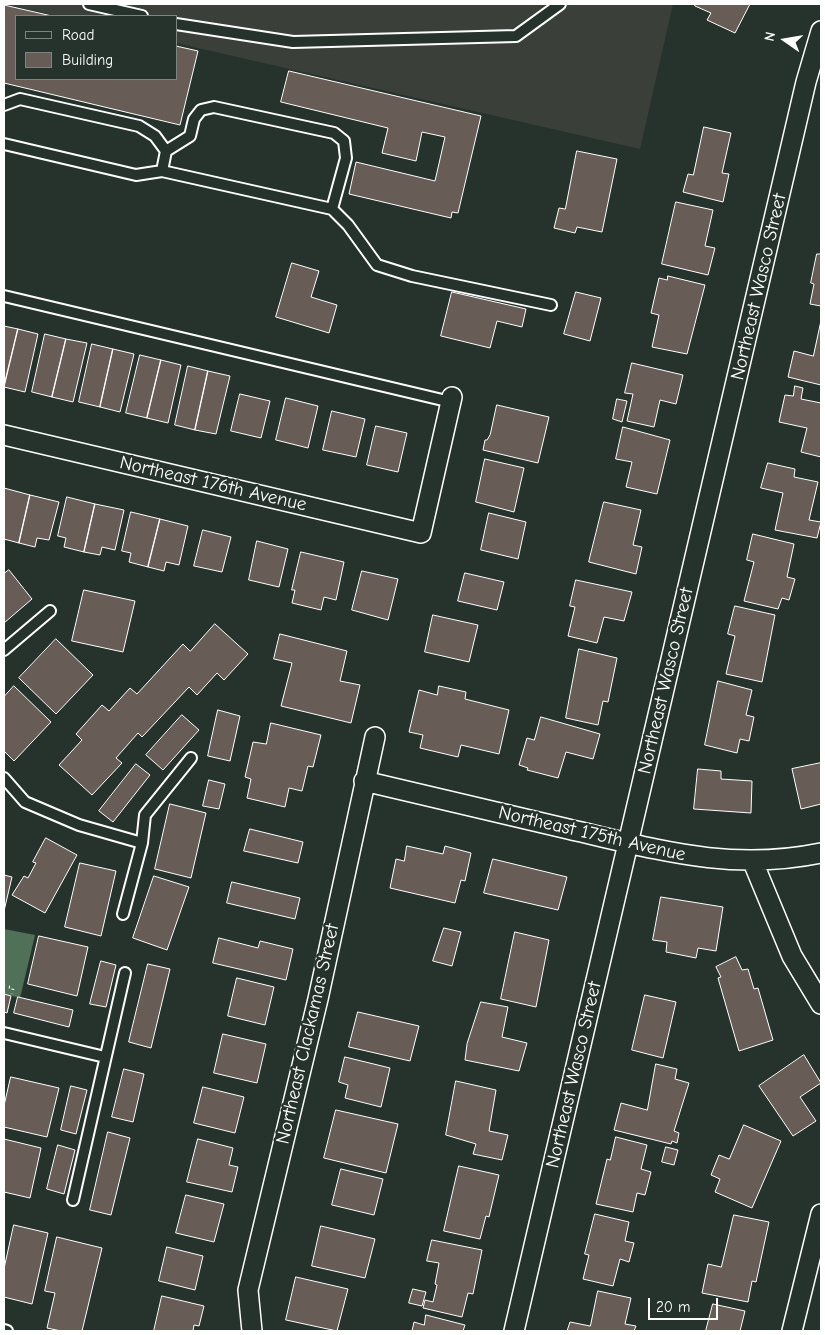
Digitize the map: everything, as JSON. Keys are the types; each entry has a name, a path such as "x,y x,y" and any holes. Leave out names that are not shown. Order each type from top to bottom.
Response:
{"street":[{"name":"Northeast Wasco Street","path":"514,1331 806,82 821,31"},
{"name":"Northeast 176th Avenue","path":"4,435 421,533 451,400"},
{"name":"Northeast Clackamas Street","path":"252,1331 248,1290 318,999 374,738"},
{"name":"Northeast 175th Avenue","path":"364,782 693,857 753,862 789,860 821,854"},
{"path":"753,862 792,956 821,1004"},
{"path":"792,1331 821,1214"}],"lane":[{"path":"89,4 138,15"},
{"path":"178,24 293,42 516,36 560,4"},
{"path":"4,105 20,99 139,126 155,136 166,151"},
{"path":"162,171 166,151 190,136 194,119 200,110 214,107 334,133 344,141 346,158 332,209"},
{"path":"4,144 136,175 162,171 332,209 348,226 377,264 412,276 551,306"},
{"path":"4,296 451,400"},
{"path":"4,650 50,611"},
{"path":"122,914 142,843 145,815 191,758"},
{"path":"4,778 25,802 79,825 142,843"},
{"path":"73,1200 125,973"},
{"path":"4,1033 105,1057"}],"path":[{"path":"4,986 13,988 12,994"}],"shaded area":[{"path":"4,4 673,4 640,149 178,43 178,15 54,15"}],"green space":[{"path":"4,929 35,935 20,998 4,994"}],"building":[{"path":"696,4 750,4 735,33 707,20 711,13 695,6"},
{"path":"4,5 48,15 15,15 15,80 178,80 178,46 198,51 180,125 4,83"},
{"path":"289,71 481,116 458,213 452,212 451,218 349,194 356,162 435,181 445,137 422,132 416,161 382,153 388,128 281,102"},
{"path":"704,127 731,133 722,173 729,174 723,202 683,192 688,174 693,175"},
{"path":"577,151 617,159 602,232 577,227 575,233 554,228 559,208 565,209"},
{"path":"676,202 713,210 705,246 715,248 708,275 662,264"},
{"path":"817,254 821,254 821,306 810,304 814,284 811,283"},
{"path":"292,263 319,271 311,297 337,305 329,333 276,317"},
{"path":"668,276 705,285 687,354 652,347 659,315 651,313 659,278 667,280"},
{"path":"452,292 526,309 522,327 497,321 490,348 441,336"},
{"path":"576,292 601,298 590,341 564,334"},
{"path":"821,321 821,385 788,377 794,351 813,356"},
{"path":"4,326 18,329 4,387"},
{"path":"18,329 38,334 25,392 4,387"},
{"path":"45,334 66,339 52,397 32,392"},
{"path":"66,339 87,343 73,402 52,397"},
{"path":"92,344 113,349 100,407 79,402"},
{"path":"113,349 134,354 120,412 100,407"},
{"path":"140,355 161,360 147,418 126,413"},
{"path":"161,360 181,365 168,423 147,418"},
{"path":"632,363 683,375 676,404 660,400 654,427 627,421 633,394 625,393"},
{"path":"188,366 208,371 195,430 175,425"},
{"path":"208,371 230,376 216,434 195,430"},
{"path":"795,386 803,388 801,399 821,403 821,457 801,452 807,428 779,422 785,395 793,396"},
{"path":"240,394 270,401 261,438 231,431"},
{"path":"286,398 318,406 308,448 276,440"},
{"path":"617,399 627,401 622,422 613,419"},
{"path":"497,405 549,417 538,463 483,450 485,440 490,435"},
{"path":"332,411 365,419 356,457 323,450"},
{"path":"376,426 407,433 398,472 367,465"},
{"path":"623,427 670,440 657,494 626,487 632,462 616,459"},
{"path":"485,459 524,468 514,512 476,502"},
{"path":"768,463 795,469 794,477 818,482 809,520 821,522 817,538 775,530 783,493 761,488"},
{"path":"4,488 30,495 19,543 4,539"},
{"path":"30,495 59,502 49,540 37,538 35,547 19,543"},
{"path":"67,497 95,504 84,552 64,547 66,538 58,536"},
{"path":"604,502 641,510 633,545 642,547 636,574 589,562"},
{"path":"95,504 124,510 115,550 102,547 100,555 84,552"},
{"path":"131,512 160,519 148,567 129,562 131,553 122,551"},
{"path":"489,513 526,522 518,559 481,550"},
{"path":"160,519 188,526 179,565 166,562 164,571 148,567"},
{"path":"203,530 231,537 222,572 194,566"},
{"path":"753,534 794,544 787,577 795,579 789,600 782,598 778,609 744,601 754,562 747,560"},
{"path":"257,541 288,549 279,587 249,580"},
{"path":"301,552 344,562 336,600 324,597 321,610 292,603 295,590 292,590"},
{"path":"9,570 32,599 4,623 4,574"},
{"path":"362,571 398,579 388,620 352,610"},
{"path":"465,573 504,582 497,610 458,601"},
{"path":"576,580 632,592 624,621 604,617 597,643 568,636 575,607 570,606"},
{"path":"84,590 135,601 123,652 72,641"},
{"path":"735,606 775,615 762,682 726,674 735,636 728,634"},
{"path":"433,615 478,625 469,662 425,652"},
{"path":"215,624 248,654 224,680 217,673 197,695 189,687 142,737 138,733 116,758 122,763 92,795 59,765 82,740 76,734 102,705 109,711 130,688 137,694 183,644 190,651"},
{"path":"280,634 347,651 340,681 360,685 351,723 281,706 292,663 274,659"},
{"path":"56,639 93,675 56,714 19,678"},
{"path":"579,649 617,658 608,702 603,701 598,725 566,718"},
{"path":"718,681 752,690 746,715 754,717 749,741 740,739 737,753 705,745"},
{"path":"14,686 51,722 14,761 4,751 4,697"},
{"path":"439,686 466,692 465,699 509,710 499,754 461,745 458,757 420,748 423,735 409,732 419,690 437,695"},
{"path":"218,710 240,716 230,761 208,756"},
{"path":"182,715 199,730 163,770 146,755"},
{"path":"541,717 600,734 593,759 566,752 558,778 527,770 528,768 519,765 527,738 534,740"},
{"path":"271,723 321,735 313,767 308,766 302,791 289,788 285,807 247,798 251,779 245,777 253,742 266,744"},
{"path":"821,763 821,804 801,809 792,769"},
{"path":"136,764 150,775 113,822 99,811"},
{"path":"698,769 721,771 721,779 752,781 751,813 694,809"},
{"path":"209,780 225,784 219,809 203,806"},
{"path":"170,804 206,813 191,878 155,869"},
{"path":"250,829 303,842 298,863 244,851"},
{"path":"46,838 77,855 45,913 12,895 24,876 28,878 36,863 33,862"},
{"path":"407,846 443,854 445,846 471,853 465,881 461,880 455,903 390,888 396,859 404,861"},
{"path":"493,859 567,877 558,910 484,893"},
{"path":"80,863 116,871 101,936 65,927"},
{"path":"4,875 12,877 4,911"},
{"path":"154,876 189,887 167,950 133,938"},
{"path":"232,882 300,898 295,919 227,903"},
{"path":"661,897 723,907 716,951 698,948 696,958 666,952 667,942 653,940"},
{"path":"444,928 461,932 452,966 433,961"},
{"path":"515,932 549,940 536,1007 501,999"},
{"path":"39,936 88,947 77,996 28,984"},
{"path":"219,938 258,948 260,941 293,949 286,980 213,963"},
{"path":"736,957 742,970 748,969 754,989 758,988 773,1040 739,1051 718,978 721,977 716,967"},
{"path":"101,961 116,965 106,1007 90,1004"},
{"path":"148,964 170,969 151,1048 129,1042"},
{"path":"237,978 274,987 265,1025 228,1016"},
{"path":"4,994 11,996 7,1013 4,1012"},
{"path":"645,995 676,1002 663,1058 632,1050"},
{"path":"18,997 73,1010 69,1027 14,1013"},
{"path":"481,1002 508,1007 502,1037 527,1043 519,1071 465,1060 467,1044"},
{"path":"358,1012 419,1026 410,1061 349,1047"},
{"path":"223,1034 266,1044 257,1083 214,1073"},
{"path":"804,1055 821,1083 800,1097 816,1121 793,1136 759,1086"},
{"path":"345,1057 390,1068 381,1107 345,1098 348,1085 339,1082"},
{"path":"656,1064 677,1069 675,1079 689,1083 674,1131 679,1133 677,1143 672,1141 671,1144 614,1130 621,1103 647,1110"},
{"path":"124,1069 144,1074 133,1122 112,1117"},
{"path":"11,1077 59,1088 47,1137 4,1127 4,1106"},
{"path":"456,1081 496,1090 489,1131 508,1135 502,1160 473,1154 476,1144 446,1135"},
{"path":"71,1086 87,1090 76,1134 61,1130"},
{"path":"203,1087 244,1097 235,1133 194,1123"},
{"path":"336,1110 398,1124 386,1173 324,1158"},
{"path":"744,1125 781,1141 752,1208 715,1192 720,1179 711,1175 719,1155 729,1159"},
{"path":"108,1132 130,1138 111,1215 90,1210"},
{"path":"616,1137 647,1145 641,1169 651,1172 645,1195 637,1193 633,1212 596,1204 607,1159 610,1160"},
{"path":"4,1139 41,1148 30,1198 4,1192"},
{"path":"198,1139 233,1148 229,1165 238,1167 232,1192 187,1182"},
{"path":"58,1145 75,1150 64,1194 47,1189"},
{"path":"666,1147 678,1150 674,1165 662,1162"},
{"path":"459,1166 499,1175 489,1217 486,1216 480,1239 444,1231"},
{"path":"341,1169 383,1179 374,1215 332,1205"},
{"path":"186,1195 224,1204 214,1242 176,1233"},
{"path":"595,1214 629,1222 625,1241 634,1243 629,1262 620,1259 613,1286 583,1279 589,1255 585,1254"},
{"path":"734,1215 769,1222 756,1282 752,1281 748,1302 702,1293 708,1264 721,1267"},
{"path":"14,1225 48,1233 32,1304 4,1297 4,1269"},
{"path":"321,1226 375,1239 365,1278 312,1266"},
{"path":"57,1237 102,1248 82,1331 61,1331 47,1328 55,1293 45,1291"},
{"path":"432,1240 482,1250 473,1294 468,1293 462,1317 423,1308 425,1300 433,1302 437,1285 435,1284 439,1263 427,1261"},
{"path":"167,1247 203,1256 195,1290 159,1281"},
{"path":"296,1277 348,1289 337,1331 286,1320"},
{"path":"413,1289 426,1292 422,1306 409,1303"},
{"path":"598,1291 631,1298 625,1324 636,1326 634,1331 567,1331 570,1322 590,1326"},
{"path":"162,1296 204,1306 199,1326 194,1325 193,1331 154,1331"},
{"path":"713,1304 745,1311 740,1331 706,1331"},
{"path":"426,1315 465,1325 463,1331 412,1331 414,1322 424,1325"}]}
